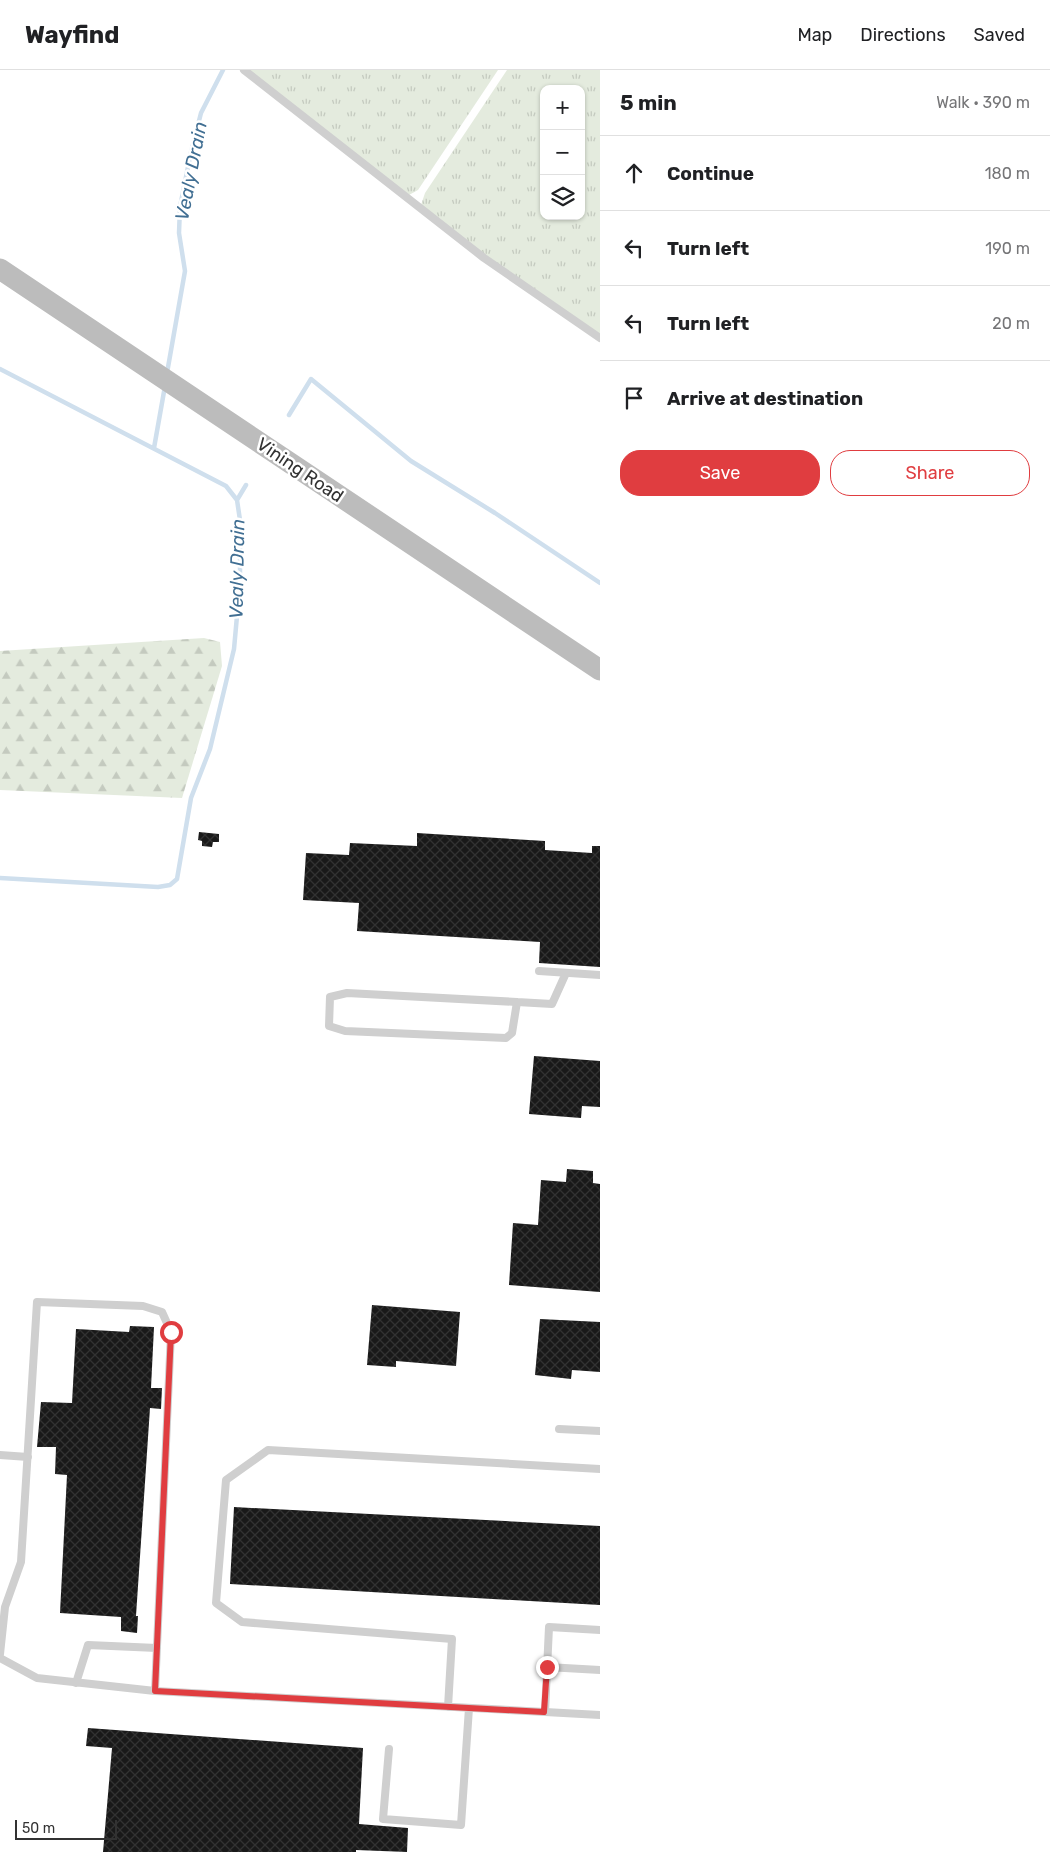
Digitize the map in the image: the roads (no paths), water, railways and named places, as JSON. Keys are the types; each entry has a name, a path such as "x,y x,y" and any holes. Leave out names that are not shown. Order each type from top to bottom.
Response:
{"main road":[{"name":"Vining Road","path":"0,269 600,670"}],"lane":[{"path":"246,72 484,258 600,338"},
{"path":"538,971 600,975"},
{"path":"517,1002 512,1033 506,1038 345,1031 329,1026 330,997 347,993 517,1002 552,1004 566,973"},
{"path":"0,1654 5,1607 21,1562 37,1302 143,1306 162,1312 171,1332 155,1691"},
{"path":"559,1429 600,1431"},
{"path":"448,1707 452,1639 242,1622 216,1603 226,1480 268,1450 600,1469"},
{"path":"0,1455 28,1457"},
{"path":"544,1712 549,1628 600,1630"},
{"path":"76,1683 88,1645 157,1648"},
{"path":"0,1658 37,1678 155,1691 600,1715"},
{"path":"547,1667 600,1670"},
{"path":"389,1748 383,1819 461,1825 469,1708"}],"waterway":[{"name":"Vealy Drain","path":"167,373 185,271 179,233 180,207 201,113 223,70"},
{"name":"Vealy Drain","path":"0,369 226,486 237,500 240,520 240,583 234,649 210,749 191,798 177,879 170,885 158,887 0,878"},
{"path":"289,415 311,379 411,461 495,513 600,583"},
{"name":"Vealy Drain","path":"154,448 165,386"},
{"path":"237,500 246,485"}]}
